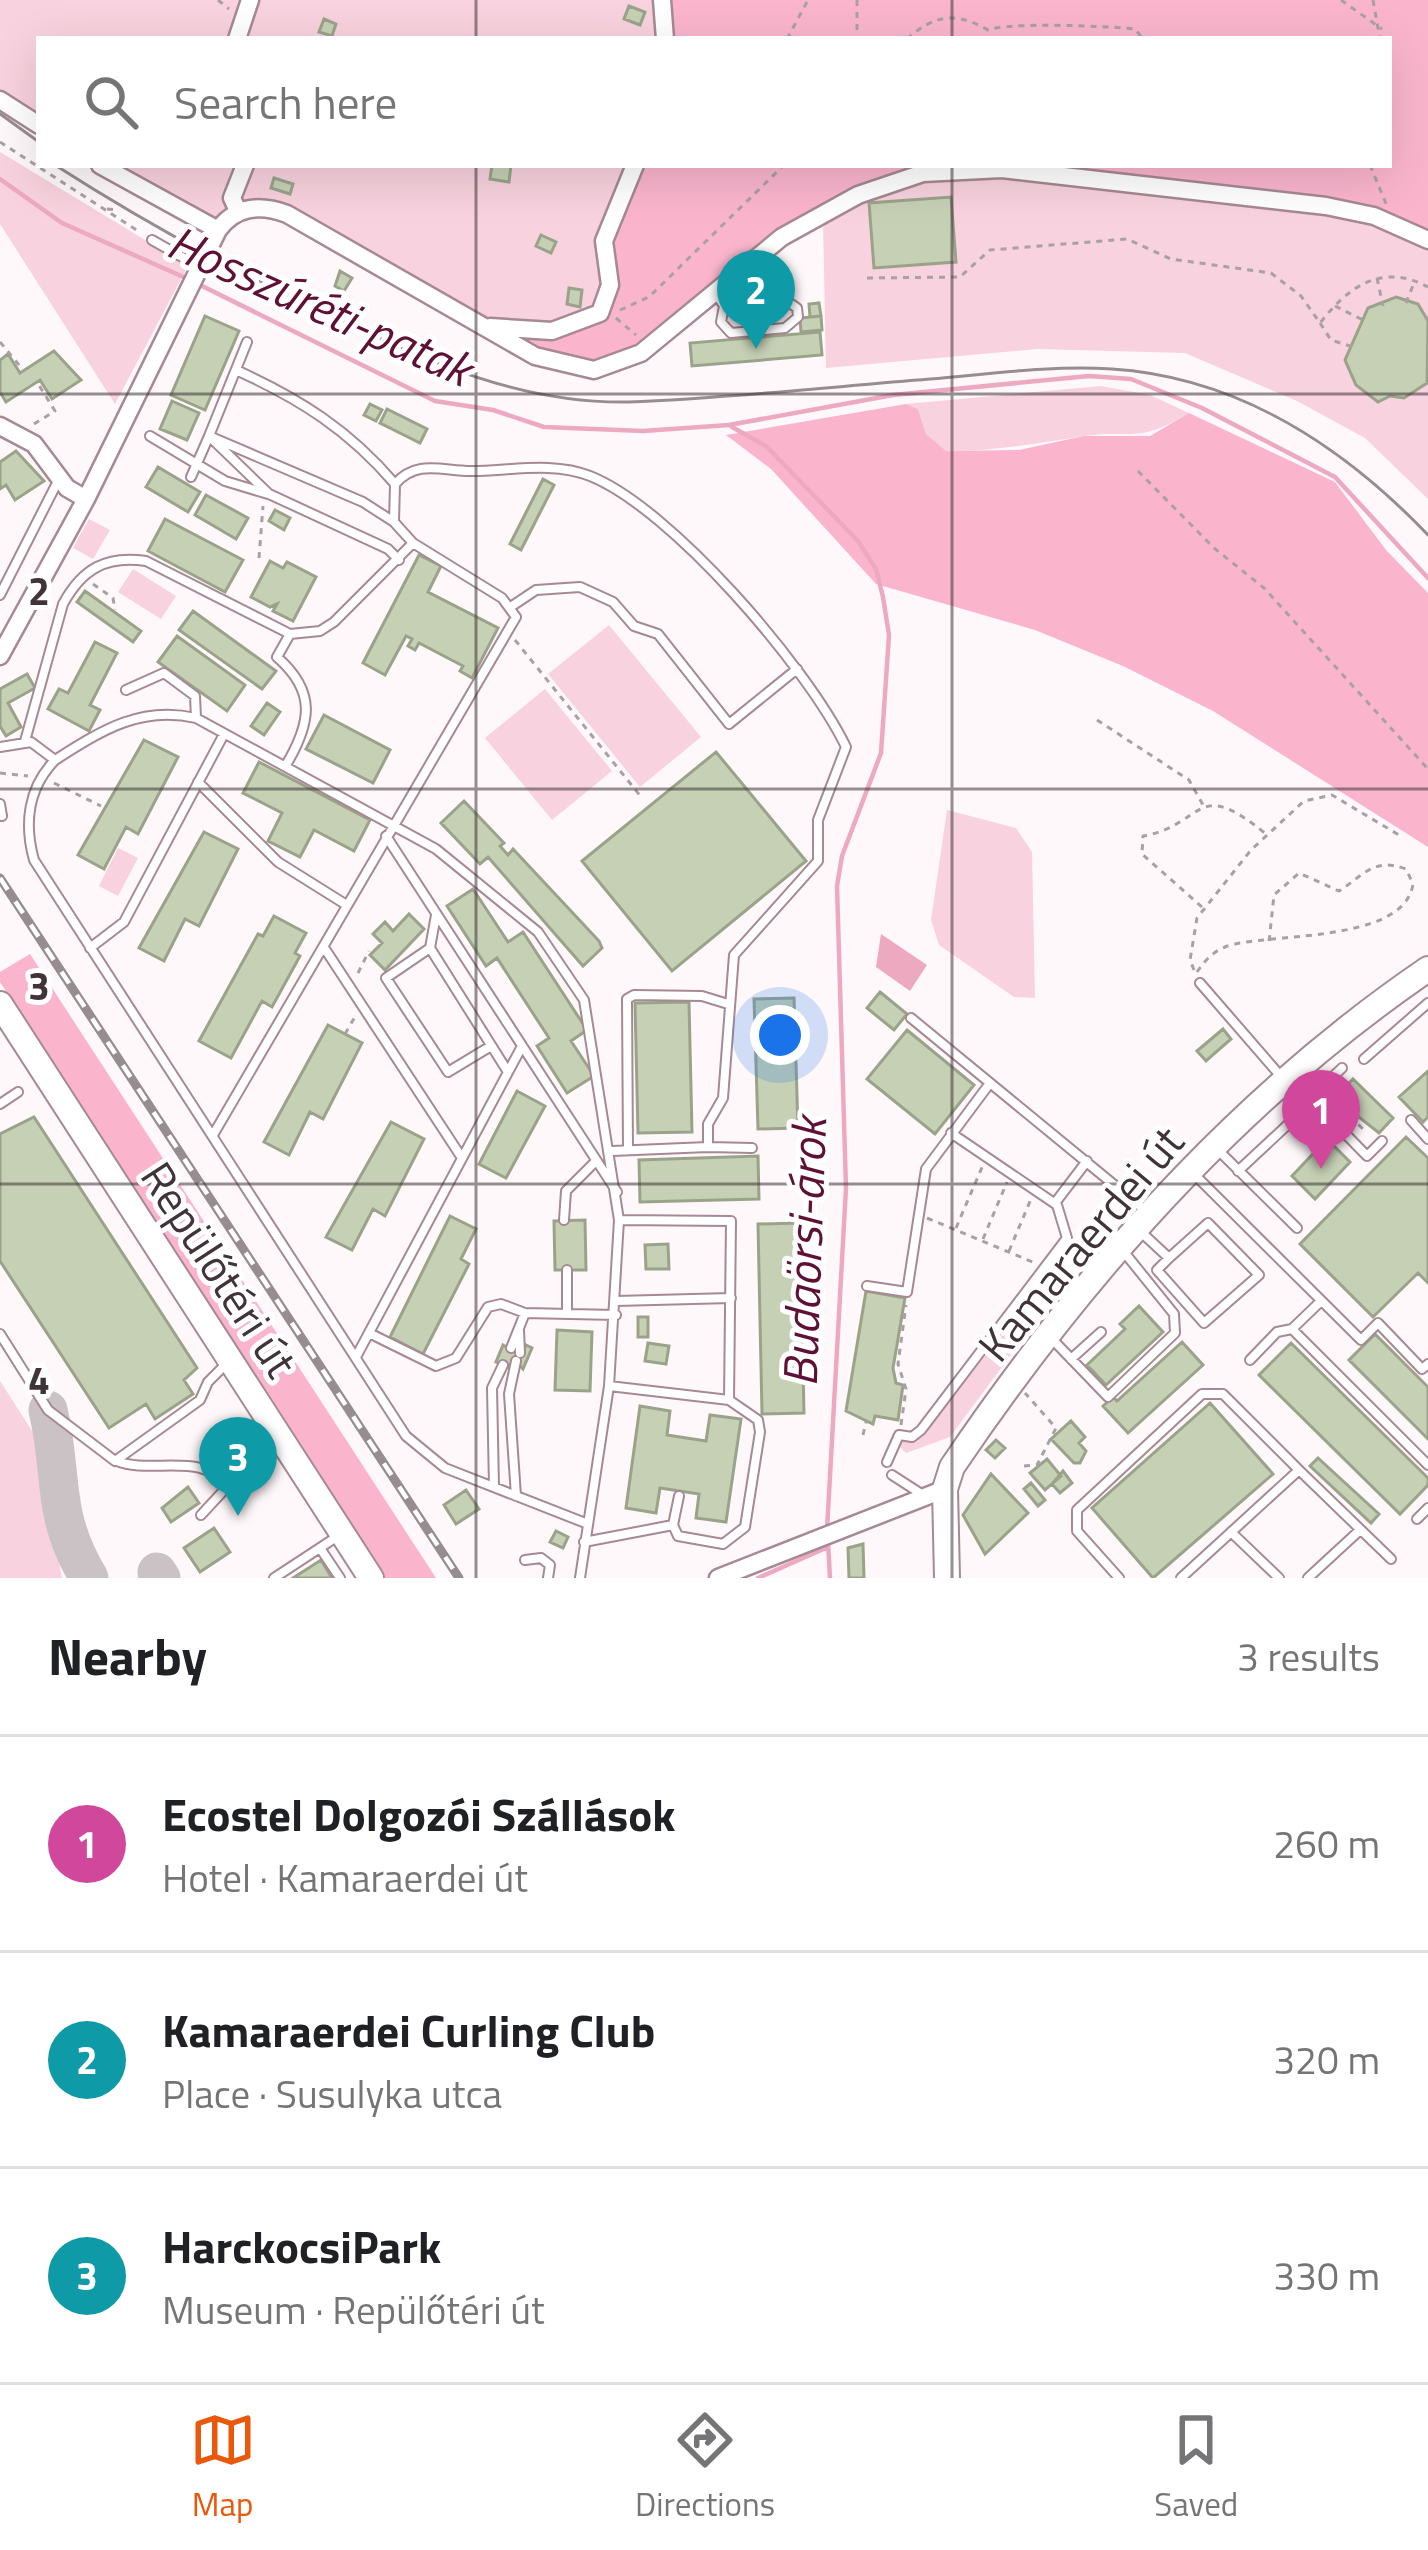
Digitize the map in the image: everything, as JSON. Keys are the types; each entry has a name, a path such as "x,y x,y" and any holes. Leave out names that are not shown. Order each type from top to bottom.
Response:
{"street":[{"path":"238,36 250,0"},
{"path":"662,0 664,36"},
{"path":"0,100 36,123"},
{"path":"105,168 218,230"},
{"path":"238,211 232,198 244,168"},
{"path":"483,327 552,331 600,314 610,285 604,241 634,168"},
{"path":"0,656 5,634 86,499 218,230 238,211 262,207 287,214 535,356 574,369 614,367 649,346 713,288 782,237 858,195 896,180 957,169 1327,206 1386,220 1428,240"},
{"path":"0,425 46,456 59,478 86,499"},
{"name":"Kamaraerdei út","path":"947,1578 935,1492 1134,1229 1190,1170 1346,1025 1424,976"},
{"name":"Repülőtéri út","path":"0,1004 230,1360 331,1541 370,1578"},
{"path":"718,1578 935,1492"}],"lane":[{"path":"152,240 200,266"},
{"path":"713,288 724,306 721,322 731,333 785,328 798,316 790,300 781,297 724,306"},
{"path":"190,477 248,342"},
{"path":"236,370 331,419 395,484 394,522"},
{"path":"150,436 225,482 269,494 388,549 399,560"},
{"path":"209,436 269,494"},
{"path":"209,436 363,502 394,522 413,543 512,607 515,616 345,904 326,949 213,1135"},
{"path":"395,484 422,466 568,470 592,477 641,507 762,622 827,709 845,747 818,820 818,860 734,955 723,1098 708,1124 708,1147"},
{"path":"0,595 59,478"},
{"path":"25,741 58,618 82,576 110,560 146,561 290,634 320,632 413,543"},
{"path":"512,607 536,590 580,587 613,602 634,626 658,634 729,724 797,669"},
{"path":"286,765 308,719 300,681 277,657 290,634"},
{"path":"126,690 164,674 195,696 196,718"},
{"path":"580,1578 609,1386 619,1196 591,1022 572,978 538,932 436,849 196,718 172,712 129,718 55,760 41,777 27,824 34,860 356,1358 424,1455 588,1524"},
{"path":"90,948 124,922 224,734"},
{"path":"0,748 25,741 55,760"},
{"path":"198,782 278,862 345,904"},
{"path":"0,804 2,816"},
{"path":"386,836 619,1196"},
{"path":"436,915 430,948 508,1072"},
{"path":"430,948 386,977 448,1072 491,1046"},
{"path":"326,949 462,1158"},
{"path":"1198,978 1287,1078 1367,1156 1382,1142"},
{"path":"628,1150 627,999 634,994 702,996 728,1004"},
{"path":"1364,1059 1428,1003"},
{"path":"911,1018 1087,1161 1134,1229 1169,1306 1174,1333 1108,1397 1051,1338"},
{"path":"356,1358 521,1048"},
{"path":"1323,1086 1342,1068"},
{"path":"867,1286 907,1292 928,1163 990,1083"},
{"path":"0,1104 18,1092"},
{"path":"1238,1171 1312,1102"},
{"path":"1411,1120 1428,1137"},
{"path":"887,1462 898,1436 912,1437 921,1430 1067,1238 1066,1221 1055,1204 951,1133"},
{"path":"1214,1147 1297,1228"},
{"path":"612,1151 752,1148"},
{"path":"564,1220 566,1191 596,1161"},
{"path":"1055,1204 1087,1161"},
{"path":"1190,1170 1361,1340 1378,1323 1426,1369"},
{"path":"619,1220 731,1220 729,1400"},
{"path":"1208,1223 1258,1275 1204,1323 1157,1270 1169,1258 1208,1223"},
{"path":"1134,1229 1169,1258"},
{"path":"567,1270 567,1310"},
{"path":"616,1301 730,1298"},
{"path":"1250,1360 1277,1332 1292,1329 1321,1300"},
{"path":"369,1333 436,1366 456,1358 488,1307 501,1304 525,1313 567,1310 616,1315"},
{"path":"516,1496 510,1383 525,1313"},
{"path":"1292,1329 1428,1465"},
{"path":"1071,1359 1101,1332"},
{"path":"0,1334 49,1410 116,1461 145,1470 196,1466 218,1476 226,1488 223,1496 201,1515"},
{"path":"116,1461 200,1400 208,1382 230,1360"},
{"path":"494,1487 492,1388 503,1365"},
{"path":"497,1378 510,1383"},
{"path":"609,1386 729,1400 758,1420 745,1527 723,1544 683,1538 673,1525 679,1496"},
{"path":"1119,1578 1077,1531 1076,1510 1202,1394 1223,1394 1391,1559"},
{"path":"1181,1578 1299,1471"},
{"path":"892,1475 935,1492"},
{"path":"1417,1519 1428,1508"},
{"path":"584,1542 673,1525"},
{"path":"1308,1578 1361,1530"},
{"path":"1232,1532 1279,1578"},
{"path":"274,1578 331,1541 340,1578"},
{"path":"525,1560 542,1558 550,1565 548,1578"}],"path":[{"path":"789,36 808,0"},
{"path":"856,0 857,36"},
{"path":"1341,0 1382,28"},
{"path":"1373,0 1381,36"},
{"path":"910,36 928,20 953,15 988,30 998,25 1028,30 1055,24 1107,26 1136,29 1141,36"},
{"path":"988,30 988,36"},
{"path":"0,142 36,165"},
{"path":"40,168 152,240"},
{"path":"649,346 610,313 649,297 781,168"},
{"path":"1371,168 1388,206 1386,220"},
{"path":"106,211 118,210"},
{"path":"867,278 959,277 991,250 1127,238 1171,259 1271,273 1301,296 1330,340 1353,346"},
{"path":"1319,322 1350,288 1377,278 1415,281 1428,287"},
{"path":"1377,278 1383,306"},
{"path":"1406,303 1415,281"},
{"path":"1334,305 1365,321"},
{"path":"0,342 23,371"},
{"path":"18,435 56,411 37,382"},
{"path":"1138,471 1188,524 1264,588 1428,770"},
{"path":"259,558 260,518 269,494"},
{"path":"82,576 112,598 115,610"},
{"path":"509,632 642,798"},
{"path":"1096,720 1189,780 1204,807"},
{"path":"0,773 41,777 101,806"},
{"path":"1198,978 1192,932 1204,908 1304,801 1332,795 1399,835"},
{"path":"1204,908 1142,854 1139,843 1143,836 1220,804 1238,810 1268,835"},
{"path":"1198,978 1226,946 1324,938 1399,908 1413,884 1406,869 1389,862 1372,865 1339,891 1299,874 1274,895 1269,942"},
{"path":"346,980 363,970 369,952"},
{"path":"346,1034 361,1004"},
{"path":"1333,1099 1364,1130"},
{"path":"955,1230 986,1157"},
{"path":"982,1241 1011,1174"},
{"path":"1008,1252 1035,1190"},
{"path":"918,1214 1047,1269"},
{"path":"898,1436 906,1389 897,1372 907,1292"},
{"path":"1016,1383 1056,1428 1037,1465 1024,1466"},
{"path":"863,1435 866,1423"}],"shaded area":[{"path":"0,0 662,0 665,36 36,36 36,123 0,100"},
{"path":"662,0 1428,0 1428,246 1359,218 1285,204 1030,176 951,174 889,188 816,223 622,360 588,365 560,360 494,326 552,331 600,313 604,258 634,168 1392,168 1392,36 665,36"},
{"path":"0,152 188,266 115,404 0,224"},
{"path":"105,168 634,168 609,273 587,322 494,326 262,207 218,230"},
{"path":"991,173 1325,211 1373,222 1428,246 1428,499 1365,438 1297,401 1185,353 1037,349 826,368 823,220 898,184"},
{"path":"1101,386 1150,395 1189,413 1144,433 945,451 926,434 918,409 906,404"},
{"path":"906,404 918,409 926,434 946,451 1019,450 1084,436 1150,436 1189,413 1335,482 1386,550 1428,593 1428,847 1213,711 1123,666 1035,630 876,584 771,469 726,435"},
{"path":"89,519 110,530 93,559 73,548"},
{"path":"133,569 176,596 161,619 118,592"},
{"path":"609,625 701,737 640,787 548,674"},
{"path":"545,689 612,771 552,820 485,738"},
{"path":"947,810 1016,828 1032,852 1035,998 1014,997 939,945 931,920"},
{"path":"118,848 138,858 118,896 99,886"},
{"path":"881,934 927,965 910,991 876,967"},
{"path":"30,954 436,1578 384,1578 0,982 0,972"},
{"path":"1004,1332 1019,1344 950,1437 906,1453 899,1446 901,1439 926,1432"},
{"path":"0,1381 52,1462 47,1495 62,1578 0,1578"}],"building":[{"path":"629,6 645,12 640,25 624,19"},
{"path":"324,19 336,24 332,36 319,32"},
{"path":"492,168 511,168 509,182 490,179"},
{"path":"274,178 293,184 290,194 271,188"},
{"path":"951,197 956,262 874,268 869,203"},
{"path":"541,235 556,242 551,253 536,246"},
{"path":"340,271 352,278 344,291 335,286"},
{"path":"569,288 582,290 580,307 567,304"},
{"path":"1396,297 1418,304 1428,321 1427,383 1404,398 1390,396 1378,402 1356,385 1345,360 1368,308"},
{"path":"819,303 821,316 810,317 809,304"},
{"path":"205,316 239,331 205,410 171,395"},
{"path":"821,316 822,330 801,332 800,318"},
{"path":"820,332 822,355 692,366 690,343"},
{"path":"54,351 81,380 52,399 40,380 6,402 0,392 0,360 8,354 20,373"},
{"path":"172,401 199,413 187,440 160,429"},
{"path":"370,404 382,410 376,421 364,415"},
{"path":"387,409 427,429 420,443 380,423"},
{"path":"16,451 44,481 15,500 6,485 0,489 0,462"},
{"path":"158,467 200,492 188,512 146,487"},
{"path":"543,479 554,485 521,550 510,544"},
{"path":"206,495 248,518 236,539 195,515"},
{"path":"275,510 290,518 284,530 269,521"},
{"path":"165,519 243,560 225,592 148,551"},
{"path":"419,555 441,566 428,592 498,628 472,678 460,671 463,666 419,643 415,650 408,646 412,639 406,636 385,675 363,663"},
{"path":"270,561 283,568 287,562 316,577 293,621 273,611 277,604 270,607 251,597"},
{"path":"85,591 141,631 133,642 77,602"},
{"path":"193,611 276,671 262,689 179,630"},
{"path":"177,636 245,685 227,711 158,662"},
{"path":"95,642 117,653 90,705 100,710 89,731 48,709 59,689 68,693"},
{"path":"27,674 35,688 8,703 21,727 6,736 0,726 0,689"},
{"path":"267,703 280,712 264,735 251,726"},
{"path":"324,715 390,750 373,783 306,749"},
{"path":"144,740 178,757 138,834 126,827 104,869 78,855"},
{"path":"716,752 806,861 672,971 582,861"},
{"path":"259,762 370,820 354,851 314,830 300,857 268,841 282,813 243,793"},
{"path":"464,801 504,843 500,846 508,855 513,849 599,941 602,948 583,966 488,857 480,864 441,823"},
{"path":"204,832 238,849 199,926 185,919 164,961 139,948"},
{"path":"473,889 508,942 523,932 587,1030 571,1041 594,1076 567,1093 537,1046 549,1038 497,958 486,966 447,906"},
{"path":"409,914 424,929 385,970 370,955 382,943 373,934 385,922 393,931"},
{"path":"274,916 306,933 295,953 300,956 272,1007 262,1001 231,1058 199,1041 258,934 263,936"},
{"path":"880,992 907,1014 894,1030 867,1008"},
{"path":"794,998 798,1128 758,1129 754,999"},
{"path":"689,1002 692,1132 638,1133 635,1003"},
{"path":"328,1025 362,1043 323,1119 310,1112 289,1155 264,1142"},
{"path":"1223,1029 1231,1039 1206,1061 1197,1051"},
{"path":"907,1030 974,1085 935,1134 867,1079"},
{"path":"1428,1071 1428,1117 1423,1122 1399,1097"},
{"path":"1353,1079 1393,1118 1379,1133 1335,1098"},
{"path":"517,1091 545,1106 506,1178 479,1164"},
{"path":"34,1117 197,1368 184,1380 193,1394 155,1419 146,1404 109,1428 0,1261 0,1134"},
{"path":"391,1122 424,1139 385,1216 373,1209 352,1250 326,1237"},
{"path":"1406,1137 1428,1158 1428,1283 1418,1273 1373,1317 1300,1244"},
{"path":"1327,1139 1350,1162 1315,1199 1292,1176"},
{"path":"758,1156 759,1199 640,1202 639,1160"},
{"path":"450,1216 476,1229 461,1259 469,1264 423,1354 390,1337"},
{"path":"585,1220 586,1270 555,1270 554,1221"},
{"path":"800,1223 804,1413 762,1414 758,1224"},
{"path":"668,1244 669,1269 646,1269 645,1245"},
{"path":"866,1291 905,1298 893,1368 896,1383 903,1385 898,1420 875,1416 873,1424 846,1411"},
{"path":"1139,1306 1163,1332 1106,1385 1087,1365 1125,1329 1120,1324"},
{"path":"638,1317 648,1317 648,1337 638,1337"},
{"path":"557,1330 592,1332 590,1391 555,1390"},
{"path":"1375,1334 1428,1387 1428,1439 1349,1360"},
{"path":"1182,1342 1203,1365 1128,1433 1103,1406 1113,1397 1117,1401"},
{"path":"648,1343 669,1346 666,1364 645,1361"},
{"path":"1291,1343 1428,1478 1428,1485 1400,1514 1259,1375"},
{"path":"503,1345 521,1356 526,1345 532,1348 523,1369 514,1359 510,1368 496,1362"},
{"path":"1210,1403 1273,1474 1153,1578 1092,1508"},
{"path":"640,1406 670,1411 667,1435 706,1441 710,1415 741,1419 726,1522 696,1518 699,1494 660,1488 656,1513 626,1508"},
{"path":"1071,1421 1085,1437 1079,1443 1086,1451 1080,1463 1074,1463 1051,1439"},
{"path":"996,1440 1005,1448 995,1458 986,1450"},
{"path":"1318,1458 1379,1514 1371,1523 1310,1466"},
{"path":"1047,1459 1061,1476 1045,1490 1030,1473"},
{"path":"1063,1471 1072,1483 1060,1493 1052,1484"},
{"path":"991,1474 1028,1513 985,1554 963,1515"},
{"path":"1031,1483 1045,1500 1038,1506 1024,1489"},
{"path":"188,1487 199,1503 171,1522 162,1508"},
{"path":"466,1490 479,1509 456,1524 444,1505"},
{"path":"214,1528 230,1552 200,1572 184,1548"},
{"path":"556,1531 568,1537 563,1548 550,1542"},
{"path":"863,1544 864,1578 849,1578 848,1548"},
{"path":"321,1560 332,1578 293,1578"}],"waterway":[{"name":"Hosszúréti-patak","path":"0,179 62,223 188,279"},
{"name":"Hosszúréti-patak","path":"198,284 435,401 493,410 544,427 643,431 729,425 893,395 1089,376 1131,379 1202,408 1335,477 1428,578"},
{"name":"Budaörsi-árok","path":"732,427 766,446 858,541 876,569 889,635 881,753 842,856 837,886 846,1188 827,1530"},
{"name":"Budaörsi-árok","path":"828,1542 830,1578"},
{"path":"758,1578 828,1547"}],"taxiway":[{"path":"48,1410 63,1514 89,1578"},
{"path":"157,1572 161,1578"}],"tram line":[{"path":"0,114 36,140"},
{"path":"60,168 190,245 295,299 439,364 512,388 589,401 629,402 1044,369 1158,375 1203,386 1286,422 1361,473 1428,535"}],"railway":[{"path":"0,878 459,1578"}],"place":[{"name":"Kamaraerdei Curling Club","path":"756,349"},
{"name":"Ecostel Dolgozói Szállások","path":"1321,1169"},
{"name":"HarckocsiPark","path":"238,1516"}]}
